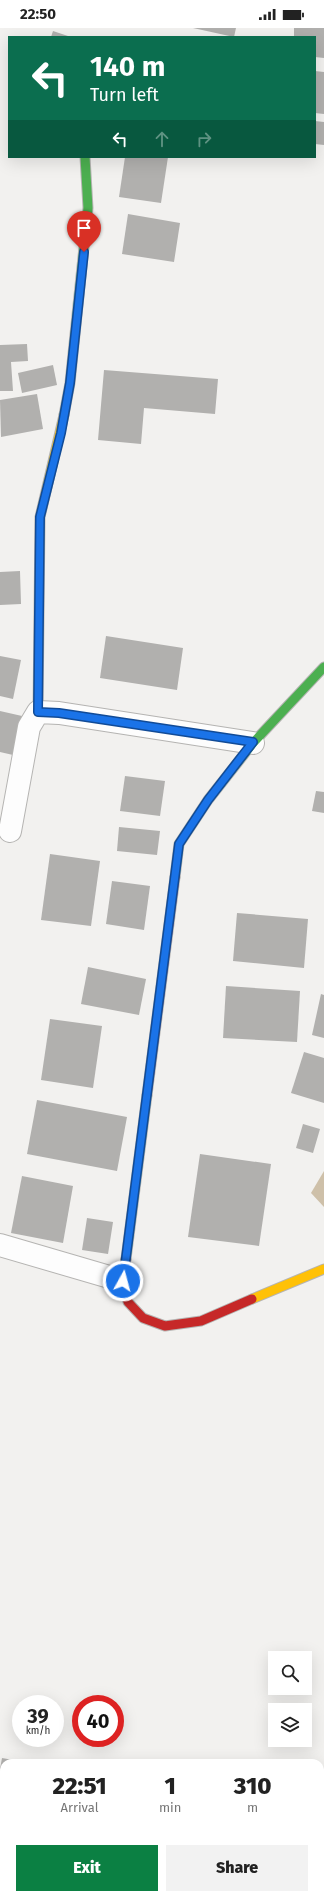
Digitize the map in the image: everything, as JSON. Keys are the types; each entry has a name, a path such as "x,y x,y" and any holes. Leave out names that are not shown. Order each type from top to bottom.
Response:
{"street":[{"path":"10,831 29,727 38,712 40,517 61,433 70,383 88,208 84,158"},
{"path":"324,667 253,742 208,800 179,844 123,1281 128,1302 143,1318 164,1326 201,1321 324,1269"},
{"path":"38,712 59,713 253,742"},
{"path":"0,1245 123,1281"}],"shaded area":[{"path":"324,1171 324,1207 311,1193"}],"building":[{"path":"193,28 236,28 234,36"},
{"path":"294,28 324,28 324,58 316,57 316,36 294,36"},
{"path":"53,31 68,36 51,36"},
{"path":"316,71 324,72 324,114 316,113"},
{"path":"316,121 324,122 324,145 316,144"},
{"path":"125,158 168,158 161,203 119,197"},
{"path":"128,214 180,223 174,262 122,254"},
{"path":"27,344 28,361 11,362 13,391 0,391 0,345"},
{"path":"53,365 57,385 22,393 18,373"},
{"path":"104,370 218,379 215,414 144,408 141,444 98,440"},
{"path":"37,394 43,429 1,437 0,400"},
{"path":"20,571 21,604 0,605 0,572"},
{"path":"106,636 183,648 177,690 100,678"},
{"path":"0,656 21,660 13,699 0,696"},
{"path":"0,711 22,716 13,755 0,752"},
{"path":"125,776 165,781 160,816 120,811"},
{"path":"316,791 324,792 324,813 312,811"},
{"path":"119,827 160,831 157,855 117,851"},
{"path":"50,854 100,861 91,926 41,920"},
{"path":"112,881 150,886 144,930 106,924"},
{"path":"237,913 308,919 304,968 233,961"},
{"path":"88,967 146,979 139,1015 81,1004"},
{"path":"226,986 300,991 297,1042 223,1038"},
{"path":"321,994 324,995 324,1038 312,1035"},
{"path":"50,1019 102,1026 93,1088 41,1080"},
{"path":"304,1052 324,1058 324,1103 291,1093"},
{"path":"37,1100 127,1117 117,1171 27,1154"},
{"path":"303,1124 320,1129 313,1153 296,1148"},
{"path":"200,1154 271,1164 259,1246 188,1237"},
{"path":"22,1176 73,1186 63,1243 11,1233"},
{"path":"87,1218 113,1222 108,1254 82,1250"}],"traffic: fast":[{"path":"64,415 70,383 88,208 85,158"},
{"path":"175,877 179,844 208,800 253,743 324,667"},
{"path":"126,1259 147,1095"}],"traffic: slow":[{"path":"38,712 40,517 64,415"},
{"path":"252,1299 324,1269"}],"traffic: jam":[{"path":"147,1095 175,877"},
{"path":"126,1259 123,1281 128,1302 143,1318 165,1326 201,1321 252,1299"}],"route":[{"path":"84,252 70,383 61,433 40,517 38,712 59,713 253,742 208,800 179,844 123,1281"}]}
